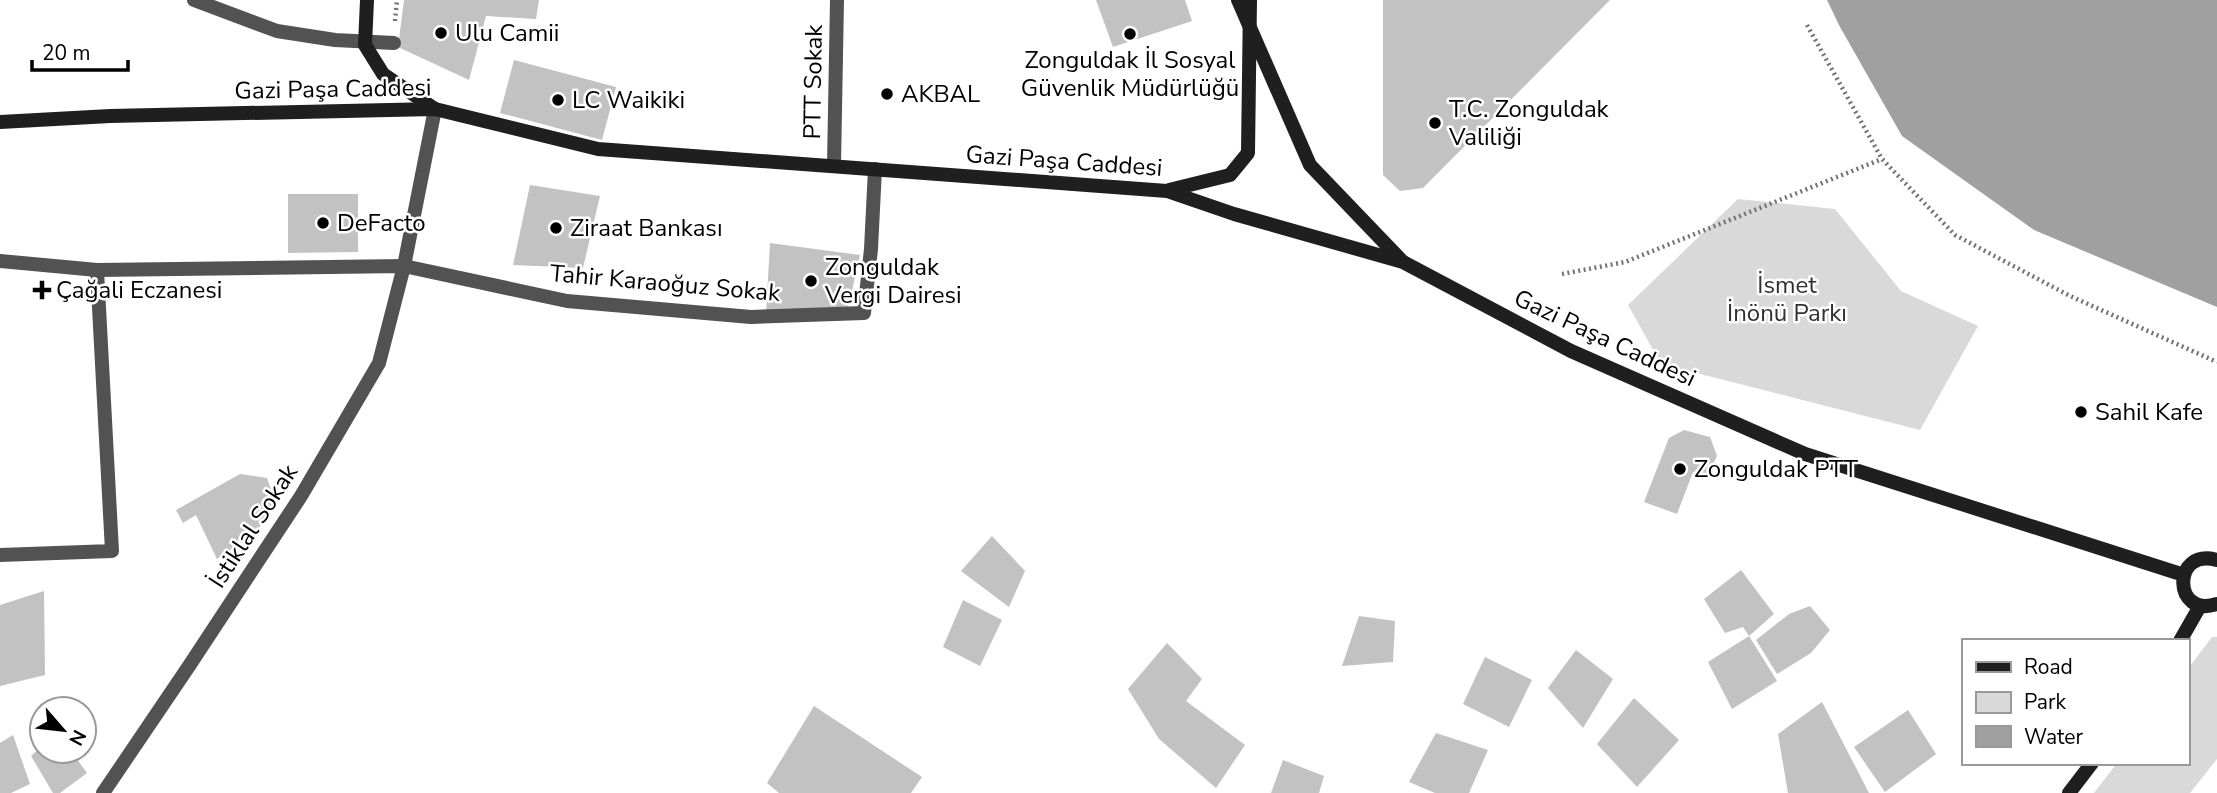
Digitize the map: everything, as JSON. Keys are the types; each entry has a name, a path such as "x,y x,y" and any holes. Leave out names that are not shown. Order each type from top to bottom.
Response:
{"main road":[{"path":"367,0 365,45 383,74 435,109"},
{"path":"1238,0 1310,165 1402,262"},
{"path":"1167,191 1230,175 1248,153 1250,0"},
{"name":"Gazi Paşa Caddesi","path":"0,122 110,116 435,109 598,149 1167,191 1234,214 1402,262 1571,351 1805,454 2184,575"},
{"path":"2217,561 2200,559 2187,568 2183,587 2188,597 2200,606 2217,604"},
{"path":"2181,639 2200,606"},
{"path":"2069,793 2090,765"}],"street":[{"path":"194,0 277,31 335,40 394,43"},
{"name":"PTT Sokak","path":"834,165 837,0"},
{"name":"İstiklal Sokak","path":"103,793 190,666 300,496 379,363 404,266 435,109"},
{"name":"Tahir Karaoğuz Sokak","path":"404,266 567,301 751,317 864,313 871,249 875,169"},
{"path":"0,261 97,270 404,266"},
{"path":"0,555 112,551 97,270"}],"path":[{"path":"1807,25 1882,159 1955,235 2070,296 2217,362"},
{"path":"1562,274 1625,262 1882,159"}],"green space":[{"name":"İsmet İnönü Parkı","path":"1738,199 1835,209 1901,291 1978,326 1920,430 1661,364 1628,305"},
{"path":"2212,637 2217,637 2217,759 2190,793 2094,793 2115,765 2189,765 2189,667"}],"water":[{"path":"1827,0 2217,0 2217,307 2034,230 1902,136"}],"building":[{"name":"Ulu Camii","path":"404,0 539,0 536,19 486,16 469,80 398,47"},
{"name":"Zonguldak İl Sosyal Güvenlik Müdürlüğü","path":"1096,0 1185,0 1192,21 1113,47"},
{"name":"T.C. Zonguldak Valiliği","path":"1383,0 1610,0 1423,188 1400,191 1383,175"},
{"path":"514,60 616,87 602,140 500,113"},
{"path":"530,185 600,196 583,268 513,265"},
{"path":"288,194 358,194 358,252 288,253"},
{"name":"Zonguldak Vergi Dairesi","path":"770,243 860,255 848,308 766,314"},
{"path":"1684,430 1710,437 1717,456 1708,475 1693,472 1677,514 1644,502 1669,438"},
{"path":"240,474 267,478 276,504 255,533 217,559 196,515 183,523 176,510"},
{"path":"992,536 1025,571 1009,607 961,571"},
{"path":"1741,570 1774,614 1749,636 1743,627 1725,633 1704,599"},
{"path":"44,591 45,675 0,686 0,605"},
{"path":"963,600 1002,620 980,666 943,647"},
{"path":"1810,606 1830,630 1811,653 1777,674 1756,640 1789,614"},
{"path":"1359,616 1395,621 1393,662 1342,666"},
{"path":"1749,636 1777,681 1732,709 1708,662"},
{"path":"1167,643 1202,679 1186,701 1245,745 1216,788 1159,739 1128,689"},
{"path":"1576,650 1613,679 1583,728 1548,688"},
{"path":"1485,657 1532,680 1509,727 1463,704"},
{"path":"1634,698 1679,740 1637,787 1597,744"},
{"path":"1822,702 1869,793 1788,793 1778,734"},
{"path":"814,706 922,777 911,793 779,793 767,783"},
{"path":"1908,710 1936,754 1885,792 1854,747"},
{"path":"1436,733 1488,750 1469,793 1435,793 1409,782"},
{"path":"13,735 30,784 11,793 0,793 0,743"},
{"path":"1283,760 1324,776 1319,793 1271,793"},
{"path":"36,765 81,765 87,773 60,793 53,793"}],"place":[{"name":"Ulu Camii","path":"441,33"},
{"name":"Zonguldak İl Sosyal Güvenlik Müdürlüğü","path":"1130,34"},
{"name":"AKBAL","path":"887,94"},
{"name":"LC Waikiki","path":"558,100"},
{"name":"T.C. Zonguldak Valiliği","path":"1435,123"},
{"name":"DeFacto","path":"323,223"},
{"name":"Ziraat Bankası","path":"556,228"},
{"name":"Zonguldak Vergi Dairesi","path":"811,281"},
{"name":"Çağali Eczanesi","path":"42,290"},
{"name":"Sahil Kafe","path":"2081,412"},
{"name":"Zonguldak PTT","path":"1680,469"}]}
